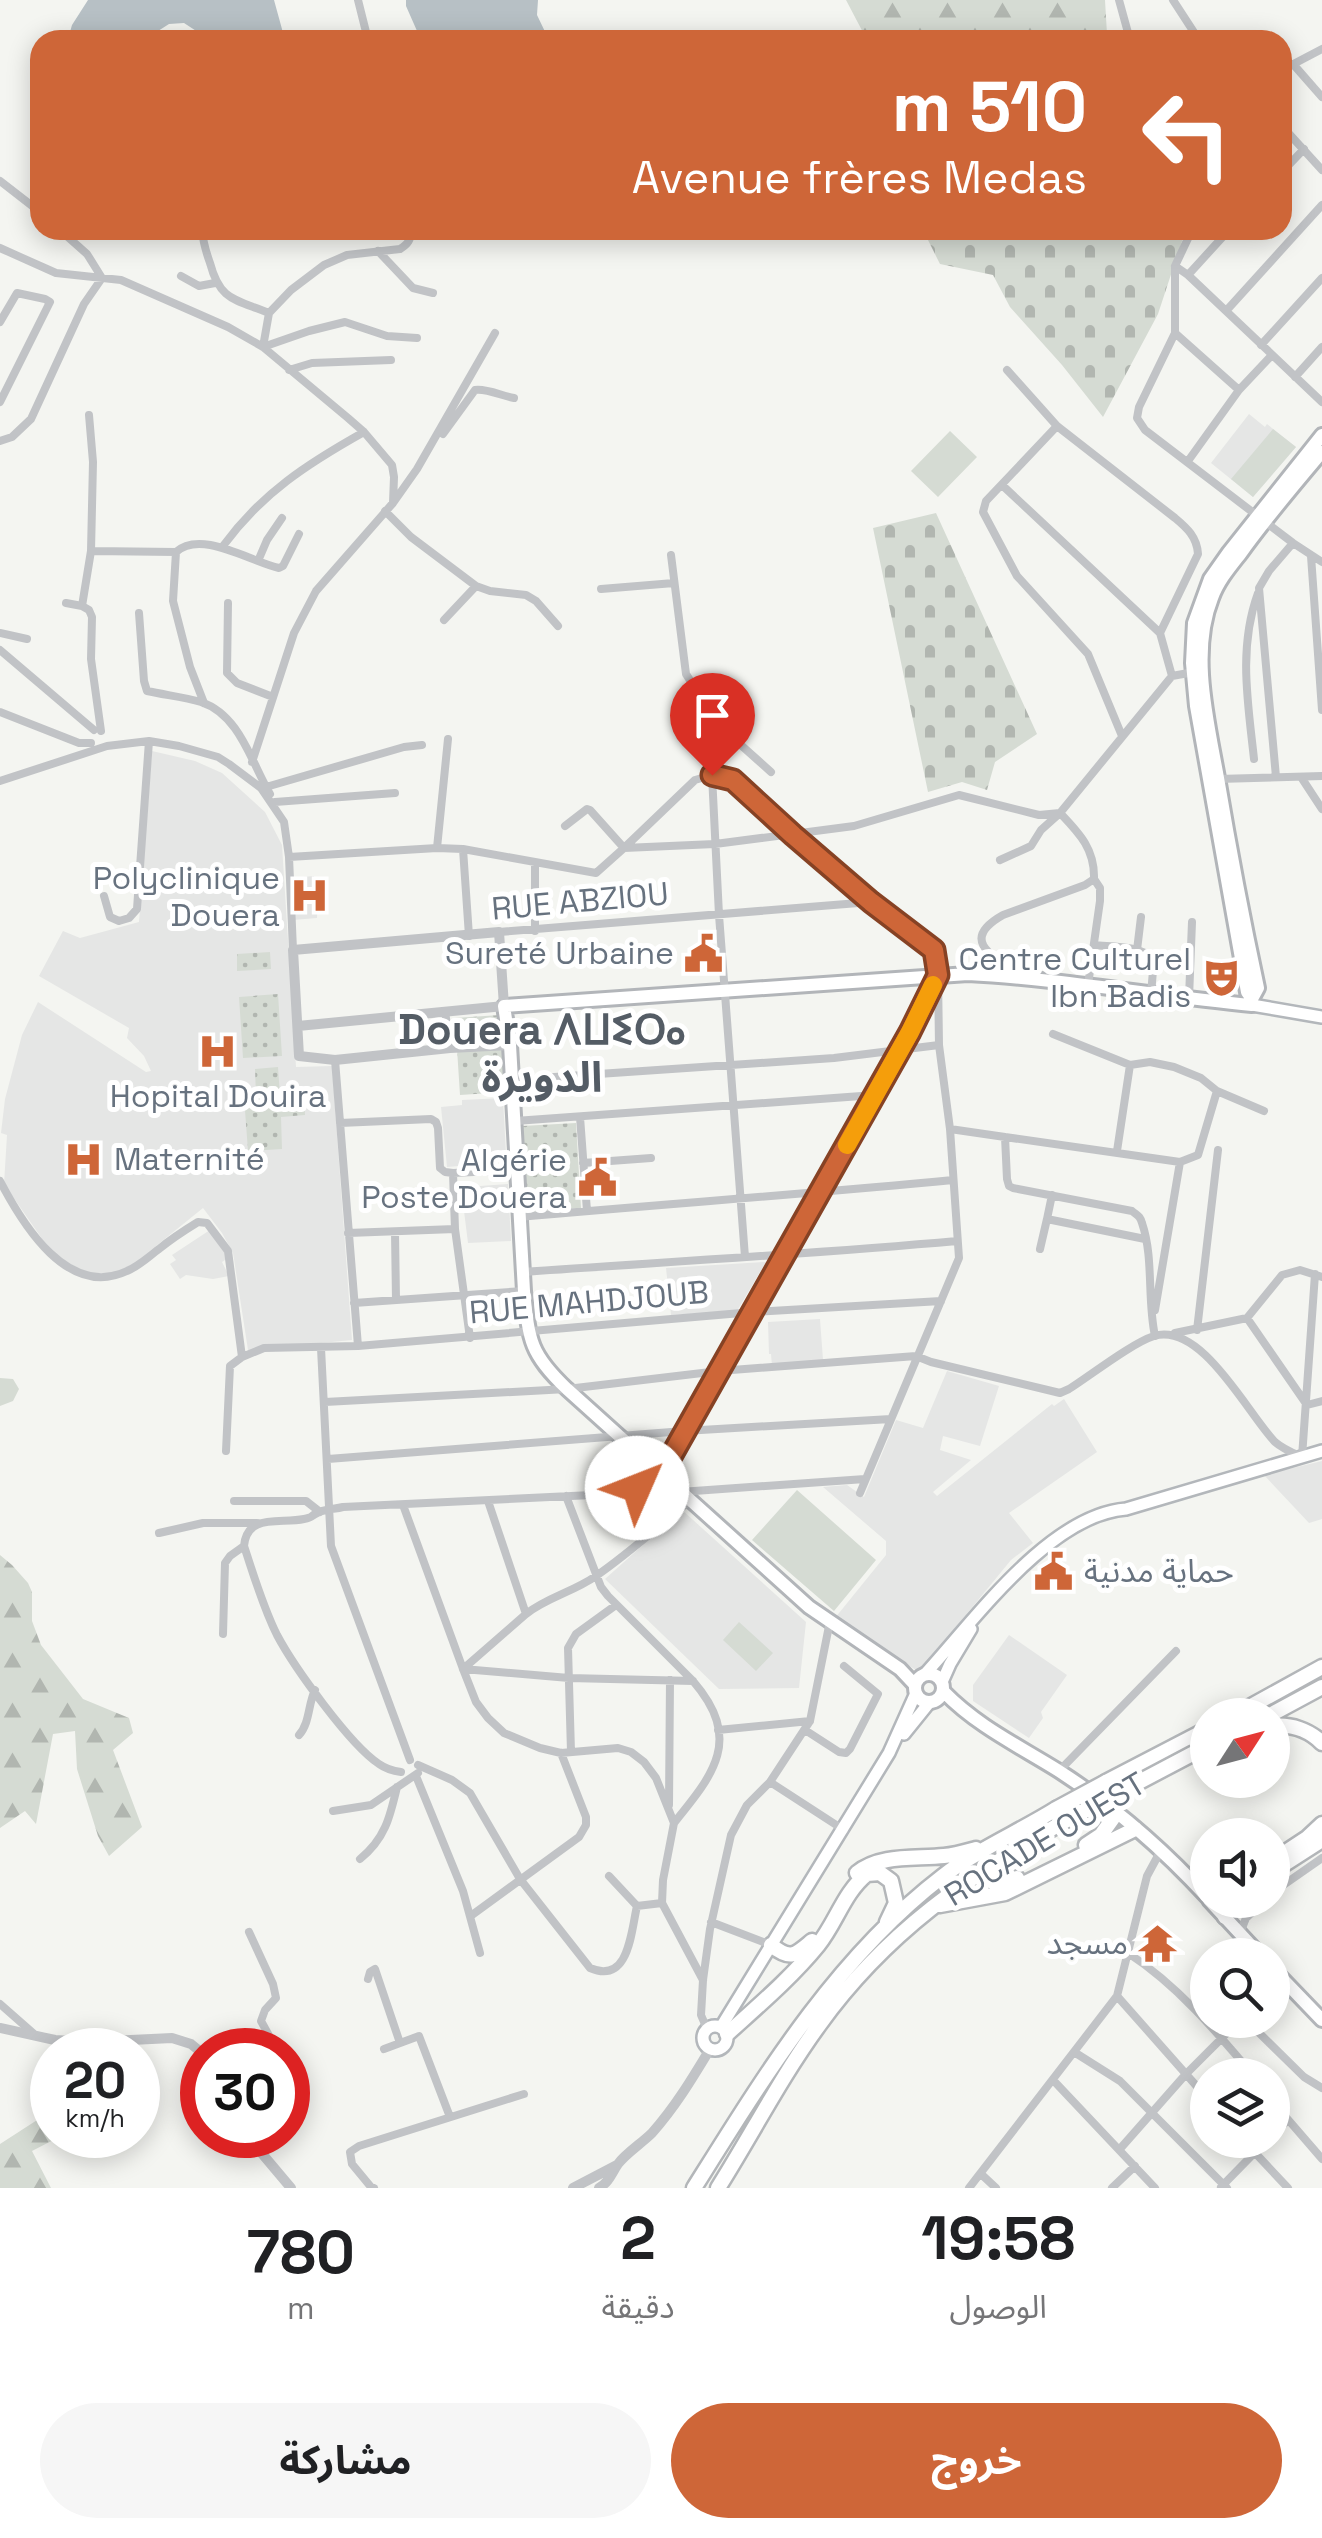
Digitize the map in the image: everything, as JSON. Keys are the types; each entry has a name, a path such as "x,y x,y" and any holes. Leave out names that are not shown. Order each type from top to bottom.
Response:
{"highway":[{"path":"1266,1698 1322,1667"},
{"path":"1290,1704 1322,1687"},
{"path":"1290,1727 1322,1744"},
{"name":"ROCADE OUEST","path":"718,2188 798,2055 880,1952 930,1908 1106,1782 1190,1738"},
{"name":"ROCADE OUEST","path":"1060,1815 1190,1754"},
{"path":"994,1863 992,1880 1006,1883 1096,1840 1116,1814"},
{"path":"694,2188 816,2004 873,1941 940,1878 996,1844 1060,1815"},
{"path":"1290,1849 1322,1824"},
{"path":"930,1908 1005,1893 1135,1829"},
{"path":"1290,1860 1322,1840"},
{"path":"771,1946 791,1956 802,1949 822,1930 847,1886 864,1867 880,1861 946,1856 996,1844"},
{"path":"724,2030 815,1949 860,1880 867,1874 880,1873 891,1881 896,1903 873,1941"},
{"path":"815,1949 822,1930"}],"main road":[{"path":"1260,518 1322,435"},
{"path":"1252,1002 1203,752 1194,624 1203,594 1228,552 1322,452"},
{"path":"1198,671 1258,988 1252,1002"},
{"path":"920,1682 809,1607 621,1438 536,1355 528,1332 522,1272 510,1045 504,1006 968,974 1252,1002 1322,1017"},
{"path":"661,1474 786,1256 938,975"},
{"path":"724,2030 714,2026 707,2029 703,2040 710,2050 722,2048 727,2042 724,2030 889,1753 920,1682 1026,1563 1052,1542 1112,1510 1322,1451"},
{"path":"889,1753 938,1694 977,1616"},
{"path":"920,1682 934,1674 938,1694 1059,1771 1135,1829 1190,1878"},
{"path":"920,1682 921,1700 938,1694"},
{"path":"1229,1918 1245,1938"},
{"path":"1290,1991 1322,2020"}],"street":[{"path":"358,0 366,30"},
{"path":"1119,0 1127,30"},
{"path":"1174,0 1193,30"},
{"path":"1322,49 1293,64 1322,97"},
{"path":"1292,137 1322,170"},
{"path":"1292,162 1304,150"},
{"path":"0,181 30,203"},
{"path":"1292,238 1322,205"},
{"path":"71,240 87,254 102,278"},
{"path":"204,240 220,290 269,312"},
{"path":"263,348 269,312 291,290 347,255 400,249 409,240"},
{"path":"1187,240 1175,266 1176,334 1138,407 1137,418 1145,430 1322,562"},
{"path":"1188,275 1221,240"},
{"path":"1226,311 1290,240"},
{"path":"0,248 56,273 121,280 198,312 263,348 364,432 392,465 393,503"},
{"path":"378,251 413,288 433,293"},
{"path":"1175,266 1322,402"},
{"path":"180,276 199,286 215,283"},
{"path":"0,441 31,419 84,304 102,278"},
{"path":"1261,345 1322,278"},
{"path":"0,321 18,293 50,302 0,402"},
{"path":"263,348 345,322 387,336 417,338"},
{"path":"252,762 294,633 316,591 393,503 496,333"},
{"path":"1176,334 1240,390"},
{"path":"1295,377 1322,347"},
{"path":"1188,461 1240,390 1272,355"},
{"path":"290,370 312,362 391,360"},
{"path":"1007,370 1056,426 1193,535 1198,545 1196,562 1160,634"},
{"path":"435,439 475,390 514,398"},
{"path":"80,608 91,551 93,462 89,415"},
{"path":"1056,426 984,504 984,515 1017,576 1088,654 1122,736"},
{"path":"223,546 260,501 322,455 364,432"},
{"path":"1002,484 1160,634 1172,676"},
{"path":"386,511 476,586 526,595 558,626"},
{"path":"258,561 282,518"},
{"path":"91,551 176,552 185,546 223,546 274,568 283,566 300,534"},
{"path":"1254,760 1245,666 1250,615 1269,571 1293,544"},
{"path":"176,552 173,601 204,703"},
{"path":"671,555 686,674 727,744 712,775 746,1257"},
{"path":"1311,556 1322,710"},
{"path":"601,589 674,583"},
{"path":"444,620 476,586"},
{"path":"1259,588 1276,778"},
{"path":"66,603 88,610 92,617 95,741"},
{"path":"228,604 227,673 237,683 273,696"},
{"path":"140,612 147,691 204,703 226,715 277,807 289,856 300,1056 335,1060 510,1045"},
{"path":"0,633 27,639"},
{"path":"0,650 95,741"},
{"path":"1000,860 1031,846 1040,830 1060,813 1172,676 1198,671"},
{"path":"0,712 95,741 148,741 218,758 250,777 277,807"},
{"path":"726,737 733,738 771,772"},
{"path":"437,848 448,738"},
{"path":"0,781 95,741"},
{"path":"104,896 114,920 130,918 137,909 148,741"},
{"path":"266,788 422,745"},
{"path":"289,856 462,848 596,873 685,788 702,776 712,775 733,780 871,902 934,950 959,1258 860,1493"},
{"path":"1218,780 1322,776"},
{"path":"1301,777 1322,809"},
{"path":"277,807 395,793"},
{"path":"624,848 716,844 854,826 960,795 1039,815 1060,813"},
{"path":"565,826 588,809 624,848"},
{"path":"1060,813 1091,852 1094,878 1100,888 1088,985"},
{"path":"462,848 469,936"},
{"path":"535,862 535,931"},
{"path":"1026,977 982,946 985,929 1003,914 1085,885 1094,878"},
{"name":"RUE ABZIOU","path":"293,950 871,902"},
{"path":"1137,950 1141,918"},
{"path":"1190,998 1192,922"},
{"path":"298,1026 504,1006 499,932"},
{"path":"1094,946 1149,953 1154,959 1151,994"},
{"path":"446,1011 450,1048"},
{"path":"1053,1034 1130,1065 1150,1062 1174,1067 1264,1111"},
{"path":"510,1080 834,1058 939,1045"},
{"path":"335,1060 358,1346"},
{"path":"1117,1151 1130,1065"},
{"path":"950,1129 1180,1162 1198,1155 1217,1091"},
{"path":"514,1121 875,1095"},
{"path":"580,1116 587,1211"},
{"path":"340,1123 431,1119 438,1128 440,1168 445,1172 517,1170"},
{"path":"1005,1137 1009,1186 1132,1211 1142,1222 1155,1336"},
{"path":"1196,1330 1218,1150"},
{"path":"583,1163 652,1158"},
{"path":"1152,1324 1180,1162"},
{"path":"453,1173 455,1229 470,1338"},
{"path":"519,1217 953,1180"},
{"path":"0,1181 44,1246 79,1275 97,1278 128,1271 198,1222 207,1223 228,1252 242,1357 230,1366 226,1451"},
{"path":"1040,1249 1052,1195"},
{"path":"1048,1219 1144,1239"},
{"path":"348,1233 455,1229"},
{"path":"395,1232 396,1300"},
{"path":"522,1272 957,1242"},
{"path":"326,1402 567,1388 719,1371 916,1356 1060,1393 1155,1336 1246,1318 1282,1275 1300,1270 1319,1276 1302,1457 1280,1446 1213,1365 1186,1339 1170,1334"},
{"path":"354,1303 524,1291"},
{"name":"RUE MAHDJOUB","path":"242,1357 264,1348 358,1346 754,1312 941,1301"},
{"path":"1246,1318 1308,1404"},
{"path":"321,1348 328,1459 324,1511 331,1546 414,1763 397,1787 371,1805 332,1811"},
{"path":"1308,1404 1322,1401"},
{"path":"328,1459 890,1419"},
{"path":"160,1533 203,1523 307,1519 324,1511 626,1492 661,1474"},
{"path":"463,1669 542,1602 564,1595 596,1576 685,1496 864,1480"},
{"path":"566,1496 596,1576 608,1596 712,1706 718,1730 714,1770 674,1823"},
{"path":"234,1501 306,1501 324,1511"},
{"path":"488,1501 526,1614"},
{"path":"403,1505 476,1702 488,1718 504,1733 522,1742 566,1752 603,1748 631,1752 656,1778 674,1823 662,1903 703,1980"},
{"path":"257,1523 247,1534 244,1546 278,1636 364,1752 385,1768 408,1776"},
{"path":"223,1634 225,1563 244,1546"},
{"path":"472,1915 579,1837 586,1825 566,1752 568,1648 585,1626 616,1604"},
{"path":"707,2029 700,2015 703,1980 711,1922 731,1835 747,1805 770,1782 808,1725 830,1621"},
{"path":"1059,1771 1176,1651"},
{"path":"718,1730 808,1725 839,1752 846,1753 878,1694 844,1666"},
{"path":"463,1669 568,1678 693,1682"},
{"path":"669,1809 670,1680"},
{"path":"299,1735 306,1726 315,1690"},
{"path":"480,1953 472,1915 402,1764 414,1763 470,1793 520,1879 585,1963 597,1971 614,1970 622,1962 637,1906"},
{"path":"770,1782 844,1830"},
{"path":"360,1860 380,1839 397,1787"},
{"path":"969,2188 1117,1996 1147,1876 1160,1852"},
{"path":"1290,1880 1322,1858"},
{"path":"609,1876 637,1906"},
{"path":"637,1906 662,1903"},
{"path":"1240,1933 1246,1918"},
{"path":"711,1922 771,1946"},
{"path":"249,1932 276,1998 264,2010 260,2021 264,2028"},
{"path":"1128,1953 1166,1982 1238,2058"},
{"path":"368,1979 374,1970 400,2043"},
{"path":"1117,1996 1190,2079"},
{"path":"0,2004 30,2031"},
{"path":"0,2028 30,2035"},
{"path":"384,2049 419,2036 450,2117"},
{"path":"1263,2038 1322,2088"},
{"path":"1119,2150 1222,2039"},
{"path":"573,2188 617,2165 640,2146 680,2098 710,2050"},
{"path":"1074,2052 1120,2080 1224,2187 1249,2158"},
{"path":"1053,2080 1155,2188"},
{"path":"374,2188 352,2164 350,2152 359,2146 524,2094"},
{"path":"1290,2124 1322,2159"},
{"path":"266,2158 291,2188"},
{"path":"1260,2158 1288,2188"},
{"path":"599,2188 609,2182 617,2165"},
{"path":"1112,2188 1134,2166"},
{"path":"982,2174 996,2188"}],"shaded area":[{"path":"88,0 274,0 282,30 195,30 184,23 169,24 160,30 71,30"},
{"path":"406,0 538,0 537,15 544,30 417,30"},
{"path":"1249,414 1296,447 1253,497 1211,463"},
{"name":"Hopital Douira","path":"152,751 195,761 222,773 265,812 282,845 296,1067 332,1066 352,1340 248,1350 233,1253 203,1208 135,1263 113,1274 84,1272 57,1256 45,1243 4,1184 7,1135 1,1133 5,1099 22,1035 38,1002 146,1072 151,1071 144,1056 127,1038 129,1028 39,976 63,931 80,938 139,922"},
{"name":"Polyclinique Douera","path":"314,876 318,889 317,918 293,920 292,907 301,903 303,877"},
{"path":"503,1098 506,1154 494,1154 494,1163 447,1167 441,1107 462,1105 462,1100"},
{"path":"508,1184 511,1241 468,1243 466,1187"},
{"path":"210,1230 228,1258 222,1262 229,1276 213,1279 186,1275 180,1279 170,1264 176,1260 172,1255"},
{"path":"766,1262 737,1311 671,1315 666,1268"},
{"path":"820,1319 823,1360 772,1366 768,1322"},
{"path":"947,1371 999,1386 980,1446 943,1436 940,1450 971,1460 933,1492 937,1496 1052,1404 1064,1399 1097,1452 1009,1513 1033,1543 1011,1560 919,1672 835,1618 886,1555 886,1541 823,1487 847,1485 864,1497 896,1420 923,1428"},
{"path":"1322,1461 1322,1519 1309,1523 1264,1475"},
{"path":"682,1510 806,1622 799,1688 719,1689 605,1579"},
{"path":"1009,1635 1067,1675 1041,1712 1043,1718 1029,1738 973,1701 973,1685"}],"green space":[{"path":"846,0 1105,0 1107,30 862,30"},
{"path":"928,240 1182,240 1158,314 1103,417 1010,307 993,275 940,264"},
{"path":"1273,429 1296,447 1253,497 1231,479"},
{"path":"950,431 977,457 938,497 911,471"},
{"path":"936,513 1037,734 995,762 987,790 962,782 928,792 873,528"},
{"path":"270,952 271,969 237,971 237,954"},
{"path":"278,994 282,1056 243,1058 239,997"},
{"path":"500,1015 505,1092 460,1095 455,1018"},
{"path":"278,1067 280,1096 304,1095 305,1115 281,1117 282,1149 248,1151 244,1097 256,1096 255,1069"},
{"path":"576,1123 581,1208 528,1212 522,1126"},
{"path":"0,1378 13,1379 19,1389 13,1401 0,1406"},
{"path":"797,1490 876,1560 834,1611 752,1540"},
{"path":"0,1555 28,1583 32,1592 32,1621 41,1645 83,1699 129,1718 133,1733 113,1750 142,1827 109,1856 98,1836 77,1769 75,1731 53,1734 36,1824 25,1811 0,1828"},
{"path":"739,1622 773,1653 756,1671 723,1640"},
{"path":"30,2125 30,2158 36,2158 51,2188 0,2188 0,2144"}],"slow traffic":[{"path":"847,1145 933,985"}],"place":[{"name":"Polyclinique Douera","path":"310,896"},
{"name":"Sureté Urbaine","path":"704,953"},
{"name":"Centre Culturel Ibn Badis","path":"1221,977"},
{"name":"Hopital Douira","path":"218,1051"},
{"name":"Maternité","path":"84,1159"},
{"name":"Algérie Poste Douera","path":"597,1178"},
{"name":"حماية مدنية","path":"1054,1571"},
{"name":"مسجد","path":"1158,1943"}],"district":[{"name":"Douera ⴷⵡⵉⵔⴰ الدويرة","path":"542,1053"}],"route":[{"path":"637,1488 661,1474 786,1256 938,975 934,950 871,902 733,780 712,775"}]}
